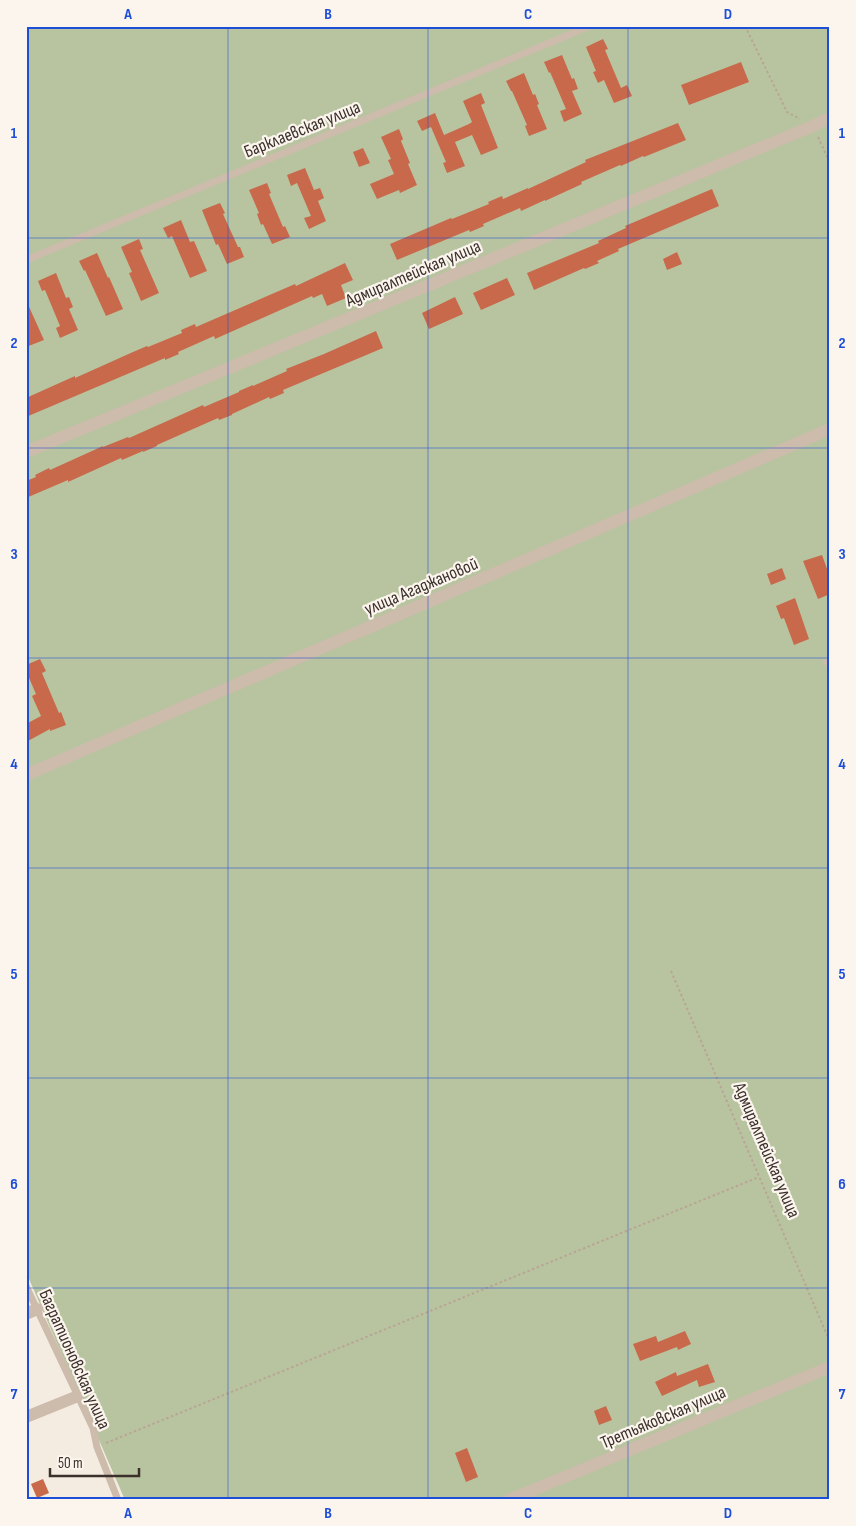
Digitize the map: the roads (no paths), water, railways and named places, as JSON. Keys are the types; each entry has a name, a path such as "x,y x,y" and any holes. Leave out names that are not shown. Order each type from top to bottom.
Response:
{"street":[{"name":"Адмиралтейская улица","path":"26,452 830,118"},
{"name":"улица Агаджановой","path":"26,774 830,429"},
{"name":"Третьяковская улица","path":"509,1500 830,1367"},
{"path":"26,1417 78,1396"}],"lane":[{"name":"Барклаевская улица","path":"26,260 590,26"},
{"name":"Багратионовская улица","path":"26,1286 32,1311 93,1428 97,1447 118,1500"}]}
